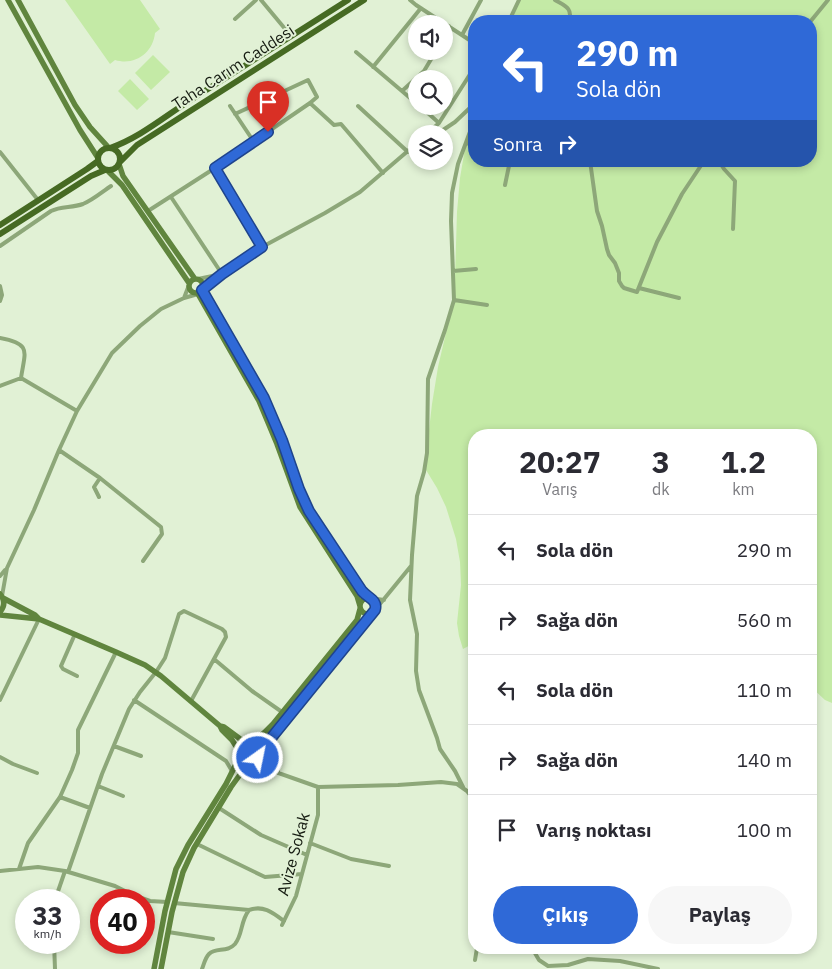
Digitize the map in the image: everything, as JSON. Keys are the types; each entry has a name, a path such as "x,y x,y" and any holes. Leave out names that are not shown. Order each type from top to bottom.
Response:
{"main road":[{"name":"Taha Carım Caddesi","path":"110,148 122,144 152,126 348,0"},
{"name":"Taha Carım Caddesi","path":"120,163 137,145 364,0"},
{"path":"0,224 87,169 98,159 100,152 105,148 116,150 119,154 120,163 113,170 106,170 91,176 0,234"},
{"path":"98,159 101,167 106,170"}],"street":[{"path":"8,0 98,159"},
{"path":"18,0 75,105 90,127 110,148"},
{"path":"235,19 256,0"},
{"path":"410,0 432,15"},
{"path":"473,15 482,0"},
{"path":"512,15 519,0"},
{"path":"555,0 568,8 570,15"},
{"path":"816,15 828,0"},
{"path":"263,1 291,36"},
{"path":"373,67 421,8"},
{"path":"462,35 468,24"},
{"path":"453,28 468,39"},
{"path":"356,52 408,97"},
{"path":"402,92 424,72 431,60"},
{"path":"430,115 439,123 468,77"},
{"path":"148,211 254,142 317,97 308,80 235,114"},
{"path":"310,103 334,125 342,124 383,173"},
{"path":"230,106 254,142"},
{"path":"239,751 220,726 156,672 139,662 39,619 0,614 4,606 2,596 7,568 77,411 112,354 125,339 161,309 200,292 222,274 262,247 360,192 408,152 358,106"},
{"path":"450,125 468,110"},
{"path":"463,787 440,749 438,738 419,690 416,671 418,634 410,600 417,496 428,453 428,379 454,300 451,221 452,192 458,164 468,138"},
{"path":"0,152 38,200"},
{"path":"120,163 124,176 148,211 196,279 203,283 200,292 259,401 300,508 357,596 363,613 371,614 374,612"},
{"path":"505,185 509,167"},
{"path":"591,167 597,210 609,255 619,273 620,284 624,288 637,292 661,234 682,194 700,167"},
{"path":"723,167 735,181 733,229"},
{"path":"215,168 262,247"},
{"path":"106,170 122,185 189,284 191,292 200,292"},
{"path":"0,246 51,211 57,208 84,203 111,186"},
{"path":"171,197 222,274"},
{"path":"453,271 476,269"},
{"path":"184,298 189,284 196,279 222,274"},
{"path":"0,286 2,295 0,301"},
{"path":"639,288 679,298"},
{"path":"200,292 264,398 309,511 362,591 376,603 374,612"},
{"path":"454,300 487,305"},
{"path":"0,338 21,344 24,348 22,378"},
{"path":"22,378 77,411"},
{"path":"0,386 22,378"},
{"path":"59,450 100,478 162,529 162,534 142,561"},
{"path":"100,478 94,487 100,497"},
{"path":"154,969 171,903 183,872 197,844 219,808 250,764 257,761 259,754 411,566"},
{"path":"0,576 7,568"},
{"path":"2,596 39,619"},
{"path":"161,969 176,869 239,758 239,751 242,746 249,744 268,729 358,620 363,600 370,598 384,600"},
{"path":"59,889 129,709 165,658 179,614 182,611 187,611 222,629 226,637 191,701"},
{"path":"0,700 2,688 39,619"},
{"path":"75,634 61,666 77,676"},
{"path":"19,869 28,843 60,796 72,770 78,753 78,730 116,652"},
{"path":"214,659 282,712"},
{"path":"134,700 226,761 232,771"},
{"path":"220,726 255,746 259,754 281,774"},
{"path":"114,746 141,756"},
{"path":"0,757 37,773"},
{"path":"239,758 242,763 318,787 441,782 457,784 468,790"},
{"path":"98,786 123,796"},
{"name":"Avize Sokak","path":"249,910 267,909 283,923 296,896 318,815 318,787"},
{"path":"60,796 90,808"},
{"path":"219,808 261,835 307,855"},
{"path":"197,844 265,877 302,874"},
{"path":"310,844 351,859 389,866"},
{"path":"0,871 38,866 115,886 150,901 249,910 242,922 239,936 235,943 230,948 210,954 202,969"},
{"path":"168,932 213,939"},
{"path":"54,954 55,969"},
{"path":"475,960 476,954"},
{"path":"535,954 538,960 548,966 568,965 588,960 620,961 658,969"}],"green space":[{"path":"65,0 140,0 160,29 155,33 154,40 147,52 142,56 129,61 115,60 110,64"},
{"path":"519,0 832,0 832,703 825,700 817,693 817,429 468,429 468,646 463,649 457,623 461,585 456,539 446,507 426,470 432,404 438,367 452,307 460,178 468,134 468,167 817,167 817,15 511,15"},
{"path":"153,55 170,72 151,90 135,73"},
{"path":"130,79 149,99 137,110 118,91"}],"route":[{"path":"258,758 259,753 376,608 376,603 362,591 309,511 302,498 282,440 264,398 202,290 262,247 215,168 268,132"}]}
